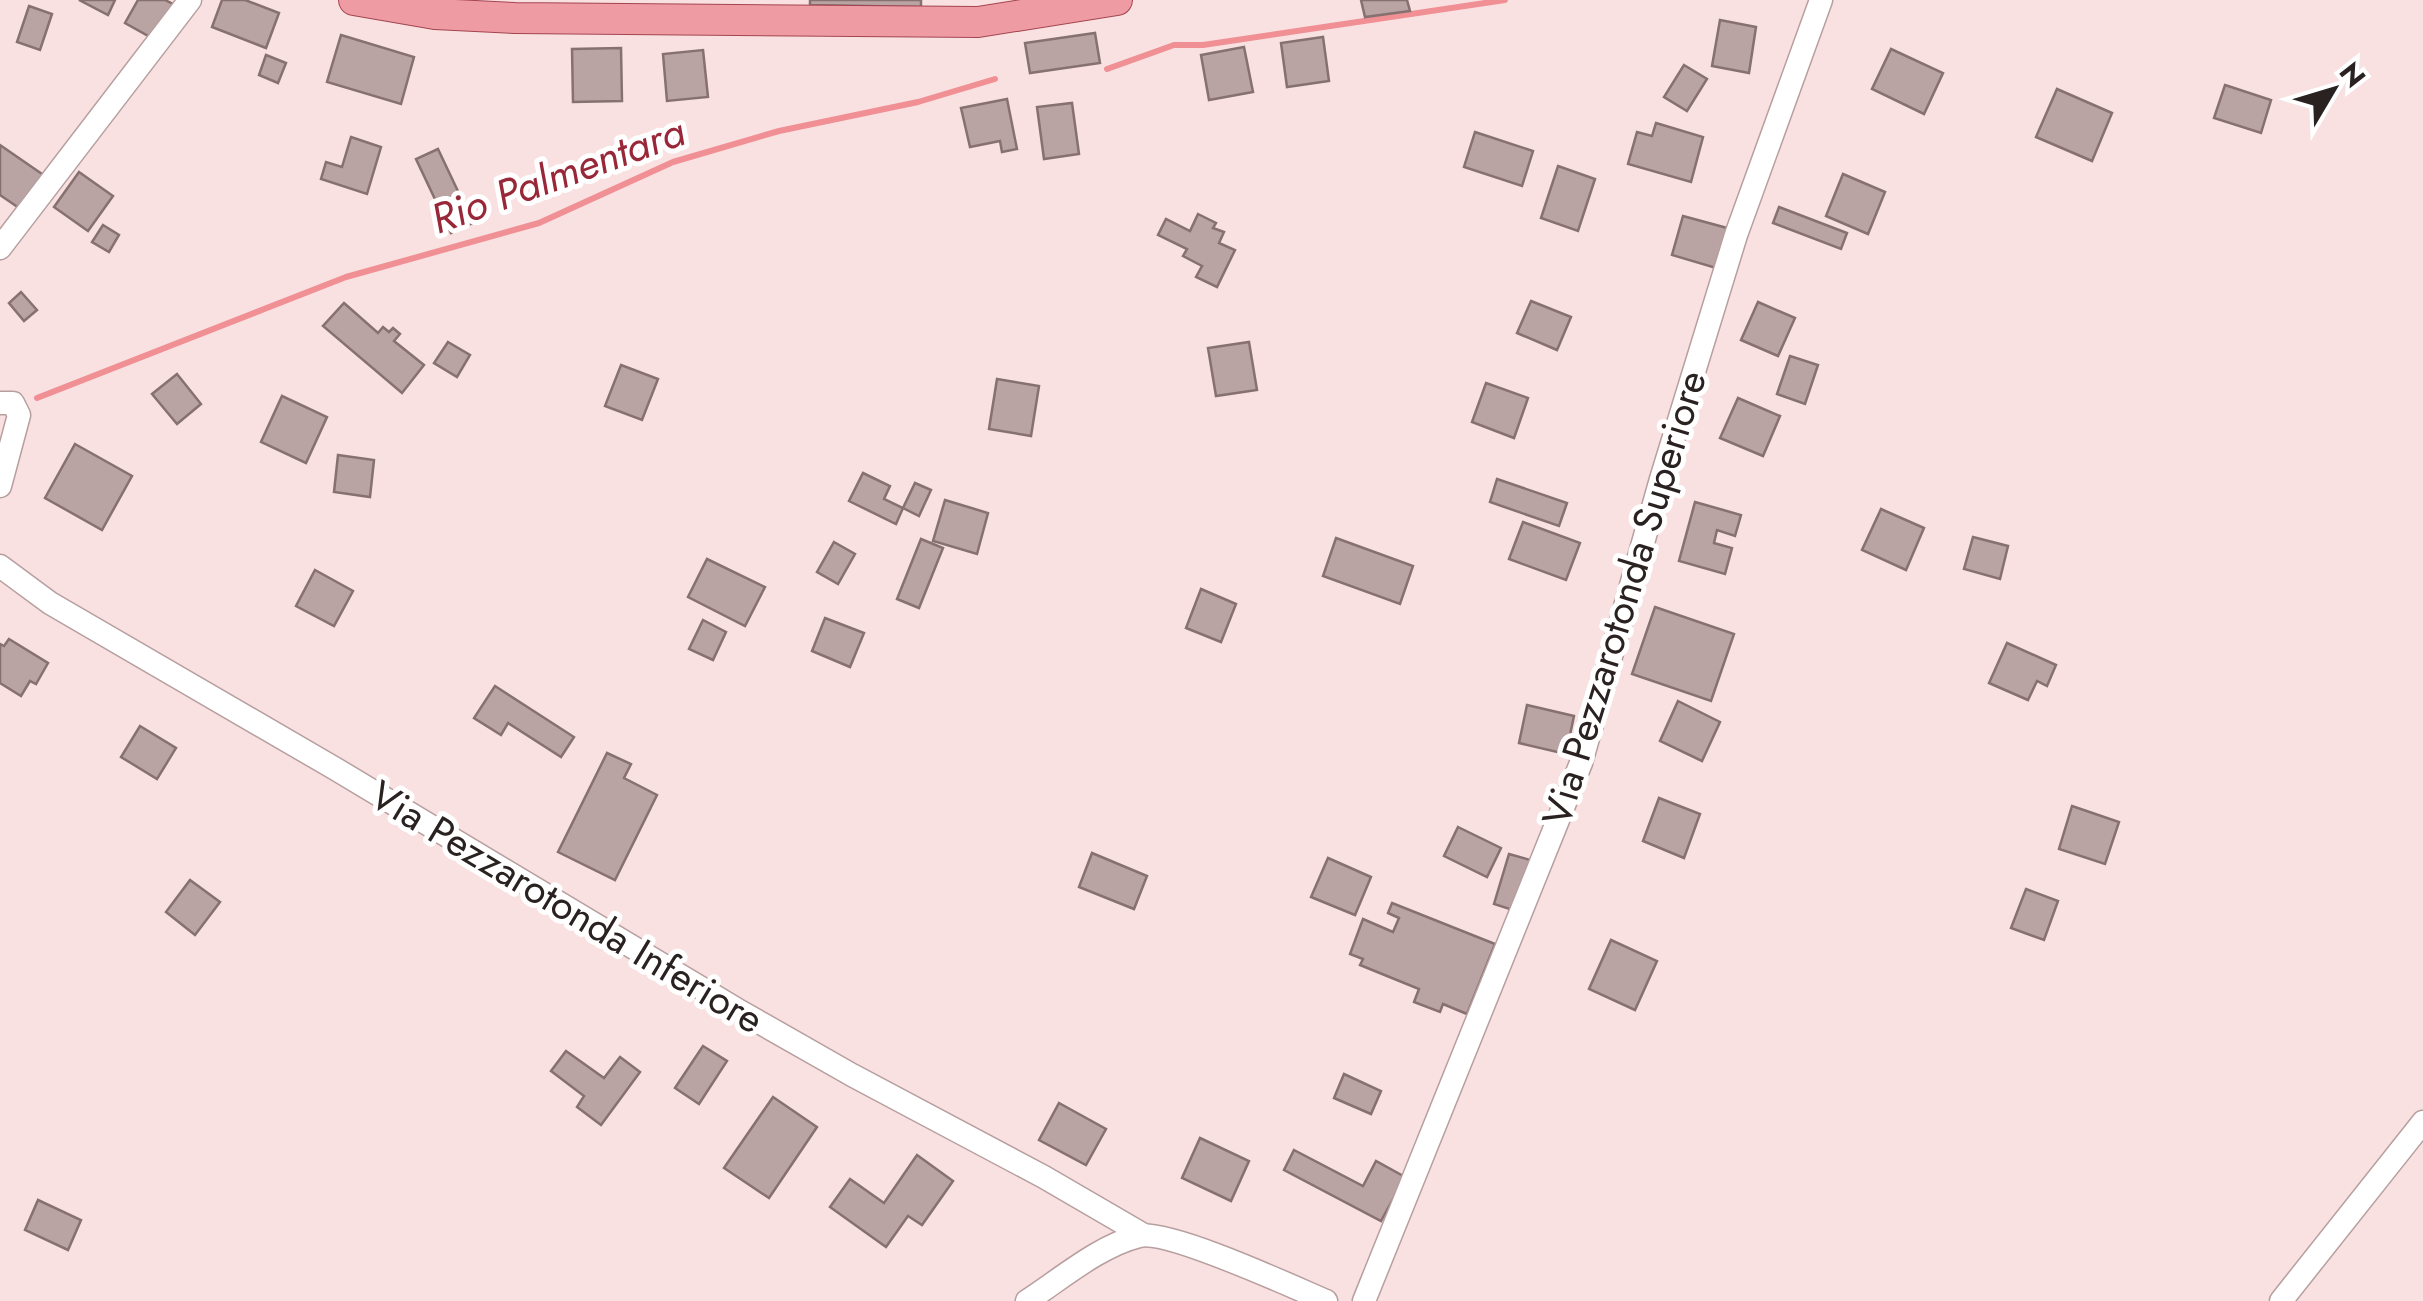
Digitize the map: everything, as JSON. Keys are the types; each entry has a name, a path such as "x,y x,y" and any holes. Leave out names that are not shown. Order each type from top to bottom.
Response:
{"main road":[{"path":"354,0 435,14 515,18 780,10 982,11 1117,0"}],"street":[{"path":"0,248 190,0"},
{"name":"Via Pezzarotonda Superiore","path":"1364,1301 1581,763 1661,479 1736,236 1820,0"},
{"path":"0,403 13,403 19,415 0,486"},
{"name":"Via Pezzarotonda Inferiore","path":"0,566 32,592 852,1075 1044,1176 1142,1234 1200,1248 1326,1301"},
{"path":"2281,1301 2423,1122"},
{"path":"1026,1301 1099,1253 1142,1234"}],"building":[{"path":"79,0 115,0 108,15"},
{"path":"138,0 165,0 175,5 152,38 125,23"},
{"path":"222,0 245,0 279,13 266,48 212,27"},
{"path":"810,0 921,0 921,7 810,5"},
{"path":"1361,0 1407,0 1410,11 1365,17"},
{"path":"29,6 52,14 40,50 17,42"},
{"path":"1720,20 1756,27 1749,73 1712,66"},
{"path":"1095,33 1100,63 1030,73 1025,43"},
{"path":"341,35 414,57 401,104 327,82"},
{"path":"1323,37 1329,81 1287,87 1281,43"},
{"path":"1244,47 1253,92 1209,100 1201,55"},
{"path":"621,48 622,101 573,102 572,49"},
{"path":"1891,49 1943,73 1924,114 1872,89"},
{"path":"703,50 708,97 667,101 663,54"},
{"path":"266,55 286,63 278,83 259,75"},
{"path":"1684,65 1707,79 1687,111 1664,97"},
{"path":"2225,85 2271,100 2261,133 2214,118"},
{"path":"2057,89 2112,113 2092,161 2036,137"},
{"path":"1007,99 1017,149 1002,152 1000,141 970,147 961,108"},
{"path":"1072,103 1079,154 1044,159 1037,107"},
{"path":"1656,123 1703,137 1691,182 1628,164 1637,132 1652,136"},
{"path":"1475,132 1533,151 1522,186 1464,167"},
{"path":"351,137 381,147 367,194 321,179 326,162 342,167"},
{"path":"0,145 45,176 22,210 0,195"},
{"path":"438,149 473,223 451,233 416,159"},
{"path":"1558,166 1595,179 1578,231 1541,218"},
{"path":"79,172 113,196 88,231 54,207"},
{"path":"1843,174 1885,192 1868,234 1826,216"},
{"path":"1779,207 1847,233 1841,249 1773,223"},
{"path":"1198,214 1224,232 1219,243 1235,250 1217,287 1196,277 1202,266 1183,256 1187,249 1158,235 1166,219 1190,231"},
{"path":"1683,216 1727,228 1716,268 1672,255"},
{"path":"103,225 119,235 109,252 92,242"},
{"path":"21,292 37,310 24,321 9,303"},
{"path":"1531,301 1571,317 1557,350 1517,333"},
{"path":"1758,302 1795,318 1778,356 1741,340"},
{"path":"344,303 378,333 383,327 389,332 393,328 400,334 394,341 424,365 402,393 323,326"},
{"path":"448,342 470,355 457,377 434,363"},
{"path":"1249,342 1257,390 1216,396 1208,348"},
{"path":"1790,356 1818,365 1805,404 1777,394"},
{"path":"621,365 658,379 642,420 605,406"},
{"path":"177,374 201,404 177,424 152,394"},
{"path":"997,379 1039,386 1031,436 989,429"},
{"path":"1486,383 1528,398 1514,438 1472,422"},
{"path":"282,396 327,417 306,463 261,442"},
{"path":"1738,398 1780,416 1763,456 1720,438"},
{"path":"75,444 132,476 102,530 45,498"},
{"path":"338,455 374,460 370,497 334,492"},
{"path":"863,473 890,486 884,499 903,508 896,524 849,501"},
{"path":"1497,479 1567,503 1559,526 1490,502"},
{"path":"915,483 931,490 919,516 903,508"},
{"path":"945,500 988,513 977,554 933,541"},
{"path":"1695,502 1741,515 1735,536 1717,530 1714,543 1732,548 1725,574 1679,561"},
{"path":"1881,509 1924,528 1906,570 1862,550"},
{"path":"1523,522 1580,543 1566,580 1509,559"},
{"path":"1973,537 2008,546 2000,579 1964,569"},
{"path":"1336,538 1413,566 1400,604 1323,576"},
{"path":"921,539 943,548 919,608 897,599"},
{"path":"834,542 855,554 838,584 817,572"},
{"path":"707,559 765,587 745,626 688,597"},
{"path":"315,570 353,591 334,626 296,606"},
{"path":"1201,589 1236,604 1221,642 1186,628"},
{"path":"1655,607 1734,634 1711,701 1632,674"},
{"path":"825,618 864,633 850,667 812,651"},
{"path":"703,620 726,632 713,660 689,649"},
{"path":"9,639 48,663 36,684 30,681 21,696 0,683 0,644 4,646"},
{"path":"2007,643 2056,665 2047,686 2037,681 2028,700 1989,683"},
{"path":"495,686 574,737 561,757 508,723 501,735 474,718"},
{"path":"1678,701 1720,722 1702,761 1660,741"},
{"path":"1527,705 1574,716 1566,754 1519,743"},
{"path":"140,726 176,748 157,779 121,757"},
{"path":"607,753 631,764 624,778 657,795 615,880 558,852"},
{"path":"1659,798 1700,814 1684,858 1643,841"},
{"path":"2072,806 2119,822 2105,864 2059,849"},
{"path":"1458,827 1501,848 1487,877 1444,856"},
{"path":"1092,853 1147,876 1134,909 1079,887"},
{"path":"1509,854 1534,861 1519,912 1494,904"},
{"path":"1328,858 1371,877 1355,915 1311,897"},
{"path":"190,880 220,902 195,935 166,912"},
{"path":"2026,889 2058,901 2044,940 2011,928"},
{"path":"1392,903 1495,944 1467,1014 1443,1004 1440,1012 1414,1002 1419,989 1360,965 1363,959 1350,954 1363,919 1393,932 1399,918 1388,913"},
{"path":"1611,940 1657,961 1635,1010 1589,989"},
{"path":"703,1046 727,1061 699,1104 675,1088"},
{"path":"566,1051 604,1078 620,1057 640,1072 601,1125 577,1107 584,1096 551,1071"},
{"path":"1344,1074 1381,1091 1371,1114 1334,1098"},
{"path":"773,1097 817,1127 769,1198 724,1168"},
{"path":"1059,1103 1106,1129 1086,1165 1039,1140"},
{"path":"1200,1138 1249,1161 1231,1201 1182,1178"},
{"path":"1294,1150 1363,1186 1376,1161 1405,1177 1381,1221 1284,1170"},
{"path":"917,1155 953,1181 922,1225 908,1216 886,1247 830,1207 850,1179 884,1203"},
{"path":"38,1200 81,1220 68,1250 25,1230"}],"waterway":[{"name":"Rio Palmentara","path":"1107,69 1174,45 1203,45 1505,0"},
{"name":"Rio Palmentara","path":"37,398 346,277 539,223 673,162 779,131 918,102 995,79"}]}
